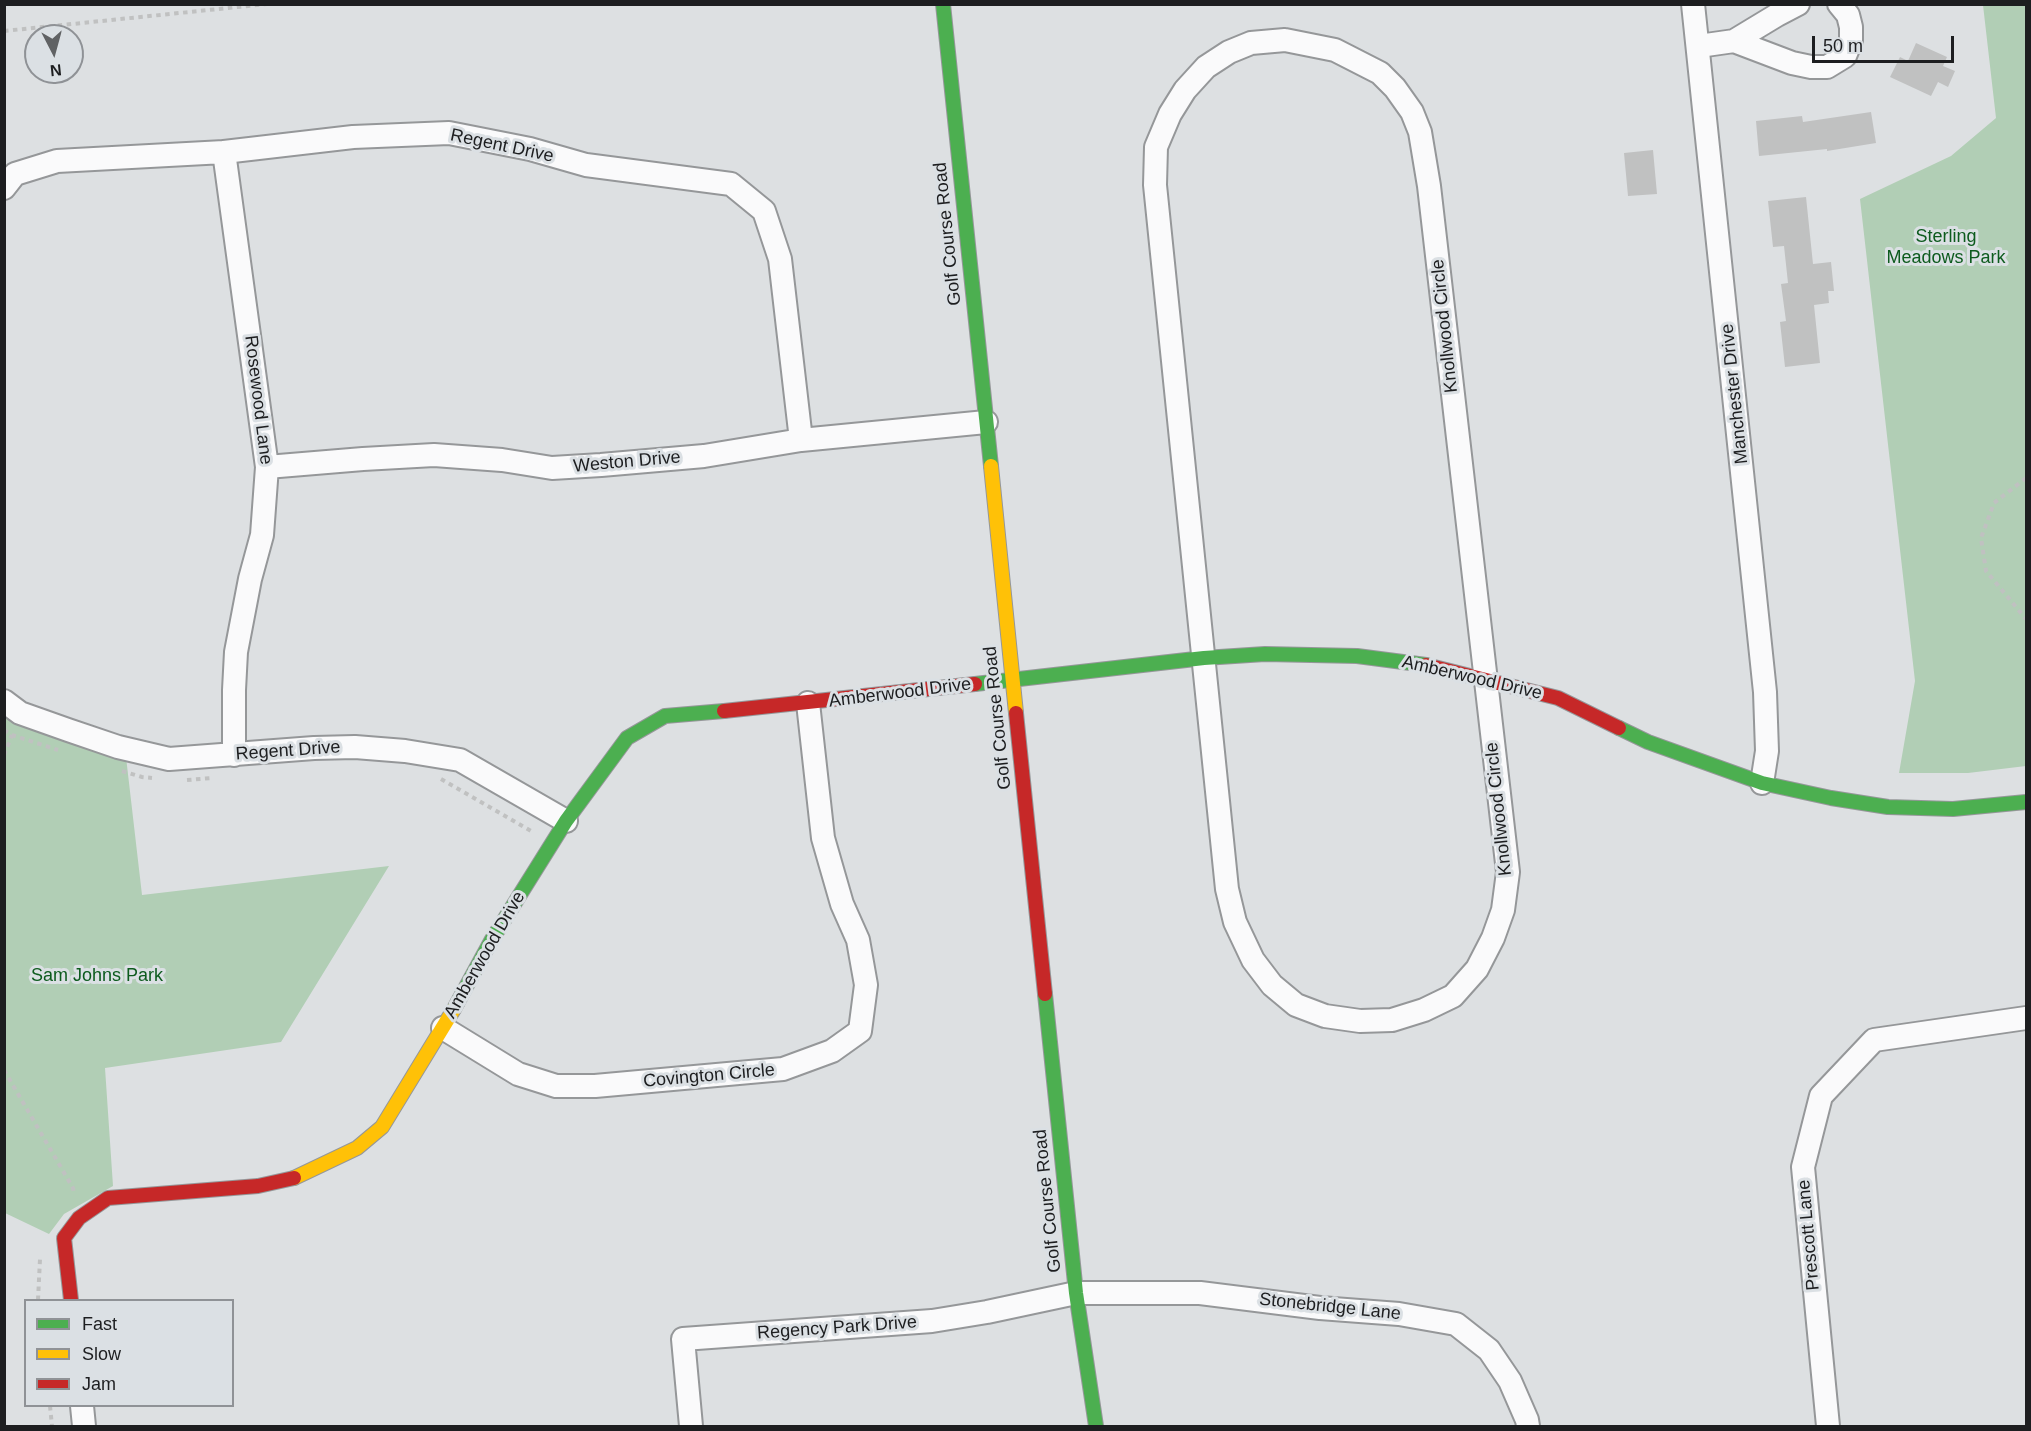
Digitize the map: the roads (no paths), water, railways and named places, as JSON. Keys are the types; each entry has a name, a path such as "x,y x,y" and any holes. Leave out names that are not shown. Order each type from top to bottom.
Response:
{"street":[{"name":"Golf Course Road","path":"943,4 1076,1293 1096,1426"},
{"name":"Manchester Drive","path":"1693,4 1765,692 1767,751 1762,783"},
{"path":"1699,46 1734,42 1798,4"},
{"path":"1734,42 1792,63 1811,67 1827,67 1845,56 1851,41 1848,15 1839,4"},
{"name":"Knollwood Circle","path":"1286,40 1335,50 1380,73 1395,88 1412,111 1420,132 1430,186 1485,679 1508,872 1503,910 1493,938 1477,969 1453,996 1424,1010 1392,1020 1360,1021 1325,1016 1296,1005 1272,985 1253,960 1235,922 1227,889 1155,184 1156,147 1170,114 1185,90 1206,68 1229,52 1251,43 1286,40"},
{"name":"Regent Drive","path":"4,188 15,174 57,161 225,152 353,137 448,133 530,149 586,165 731,184 764,211 780,259 801,440"},
{"name":"Rosewood Lane","path":"225,152 267,467 262,535 250,579 236,652 234,755"},
{"name":"Weston Drive","path":"267,467 435,455 502,460 552,468 704,456 801,440 986,422"},
{"name":"Amberwood Drive","path":"71,1299 64,1238 79,1218 108,1198 258,1186 299,1177 357,1148 382,1127 443,1028 491,941 566,820 627,738 665,716 808,704 1204,658 1265,654 1357,656 1418,663 1558,698 1648,742 1762,783 1831,798 1888,807 1953,809 2026,802"},
{"name":"Regent Drive","path":"4,701 20,713 68,730 118,747 169,759 355,747 405,751 460,760 566,820"},
{"name":"Covington Circle","path":"443,1028 518,1074 556,1086 595,1086 783,1069 832,1051 860,1031 866,985 858,940 842,904 823,838 808,704"},
{"name":"Prescott Lane","path":"1828,1426 1803,1167 1821,1096 1874,1040 2026,1018"},
{"name":"Regency Park Drive","path":"691,1426 683,1339 932,1321 1076,1293"},
{"name":"Stonebridge Lane","path":"1076,1293 1200,1293 1320,1308 1399,1314 1456,1324 1489,1350 1510,1381 1528,1426"},
{"path":"82,1407 84,1426"}],"park label":[{"name":"Sterling Meadows Park","path":"1946,247"},
{"name":"Sam Johns Park","path":"97,976"}]}
